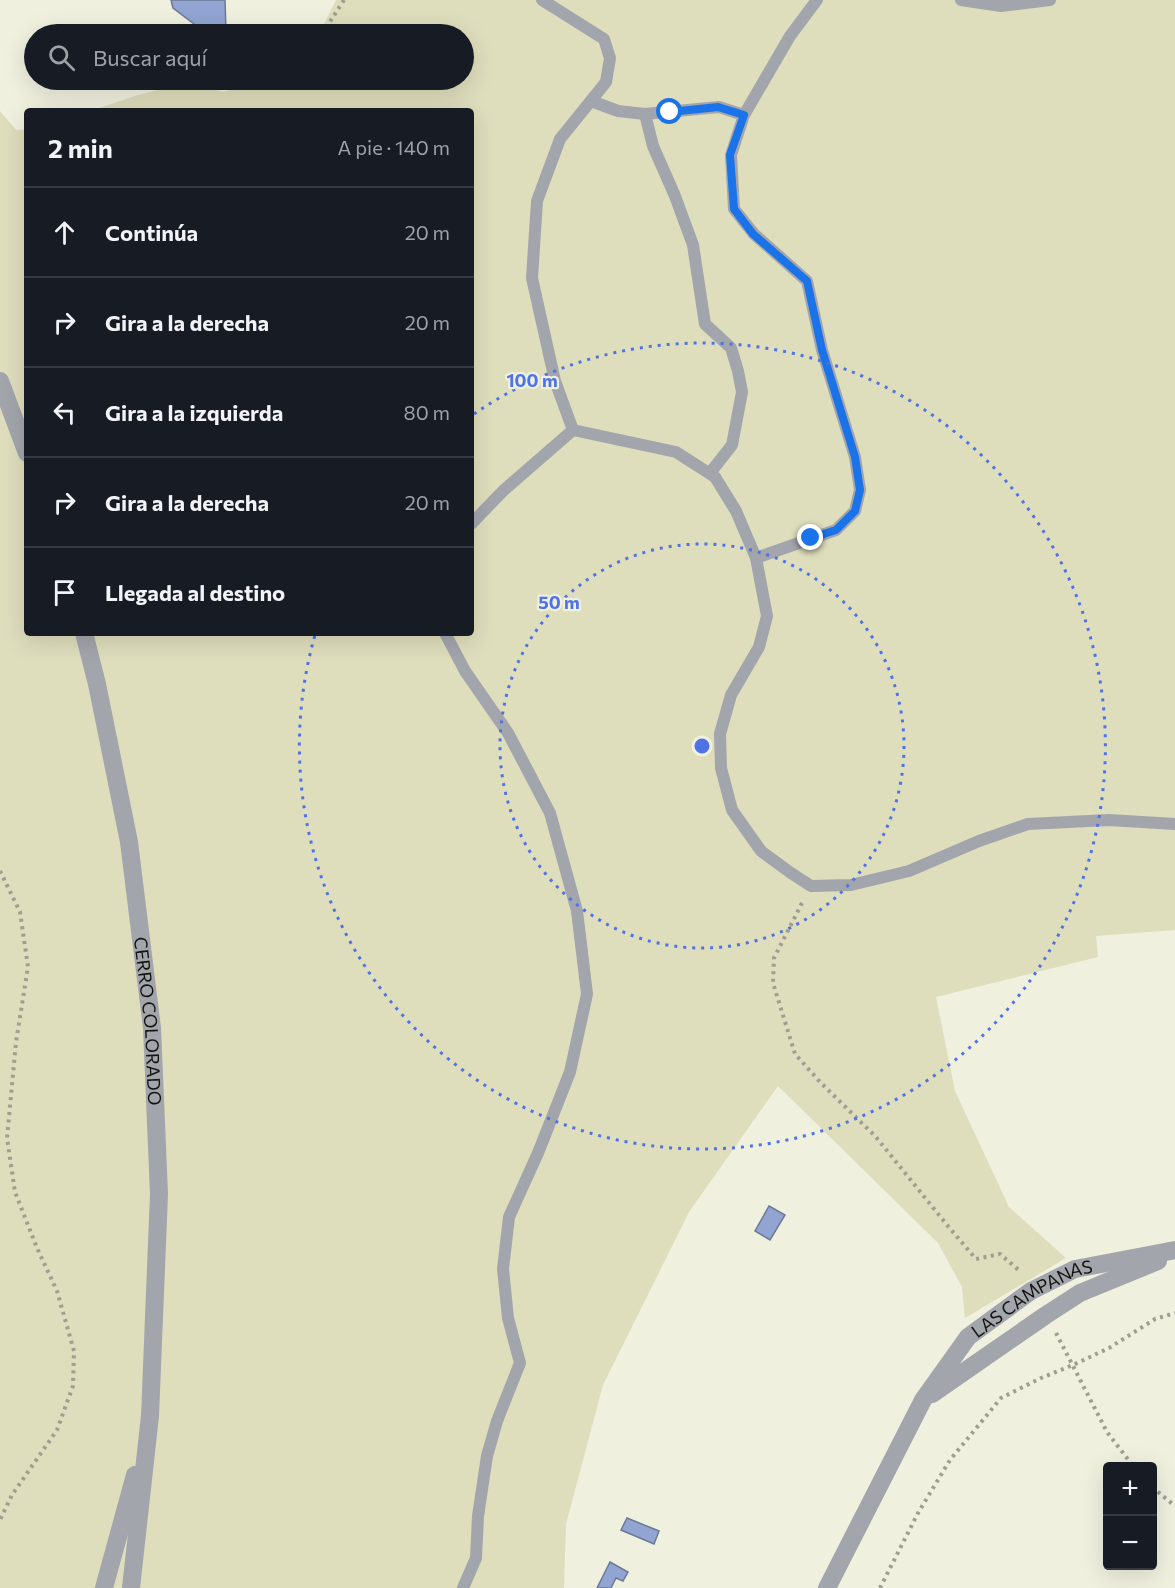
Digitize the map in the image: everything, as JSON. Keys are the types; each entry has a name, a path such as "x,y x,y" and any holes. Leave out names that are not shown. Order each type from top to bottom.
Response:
{"street":[{"path":"0,381 24,445"},
{"name":"CERRO COLORADO","path":"85,636 98,684 129,842 152,1028 159,1194 150,1416 131,1588"},
{"name":"LAS CAMPANAS","path":"827,1588 923,1400 968,1337 1031,1291 1075,1269 1175,1251"},
{"name":"LAS CAMPANAS","path":"923,1400 1080,1293 1175,1251"},
{"name":"CERRO COLORADO","path":"104,1588 150,1416"}],"lane":[{"path":"542,0 604,39 610,58 606,82 560,139 537,201 532,278 555,381 573,430"},
{"path":"756,558 836,530 855,511 860,490 855,457 822,350 807,281 753,234 734,209 730,155 744,115 790,36 817,0"},
{"path":"961,0 1001,6 1050,0"},
{"path":"591,101 618,111 645,114 718,107 744,115"},
{"path":"645,114 653,146 693,244 705,324 731,348 742,392 732,445 710,473"},
{"path":"573,430 676,452 715,477 736,511 756,558 767,616 759,647 731,695 720,734 721,768 732,810 761,851 791,873 811,886 851,885 909,872 979,841 1028,824 1109,820 1175,824"},
{"path":"474,521 504,490 573,430"},
{"path":"447,636 465,671 508,733 550,813 577,911 586,994 570,1072 538,1153 509,1217 503,1269 508,1318 520,1363 497,1421 487,1456 478,1516 476,1558 463,1588"}],"path":[{"path":"328,24 344,0"},
{"path":"0,871 20,912 28,967 16,1042 7,1138 15,1192 57,1291 74,1351 74,1362 73,1386 57,1431 12,1495 0,1520"},
{"path":"811,886 774,958 773,983 795,1054 876,1137 976,1259 1000,1254 1022,1273 1031,1291"},
{"path":"880,1588 918,1513 950,1460 1001,1398 1109,1348 1155,1319 1175,1313"},
{"path":"1046,1315 1107,1432 1129,1462"},
{"path":"1157,1491 1175,1506"}],"green space":[{"path":"336,0 1175,0 1175,930 1096,936 1098,957 936,997 955,1091 1009,1207 1066,1258 965,1318 962,1287 938,1243 778,1086 689,1212 603,1385 566,1524 564,1588 0,1588 0,111 16,130 24,129 24,636 474,636 474,108 99,108 157,90 217,90 223,92 230,90 474,90 474,24 324,24"}],"water":[{"path":"171,0 225,0 226,24 194,24 173,8"},
{"path":"769,1206 785,1215 770,1240 755,1231"},
{"path":"627,1518 659,1531 654,1544 621,1530"},
{"path":"610,1562 628,1572 623,1581 616,1578 611,1588 597,1588"}],"route":[{"path":"670,112 718,107 744,115 730,155 734,209 753,234 807,281 822,350 855,457 860,490 855,511 836,530 811,538"}]}
